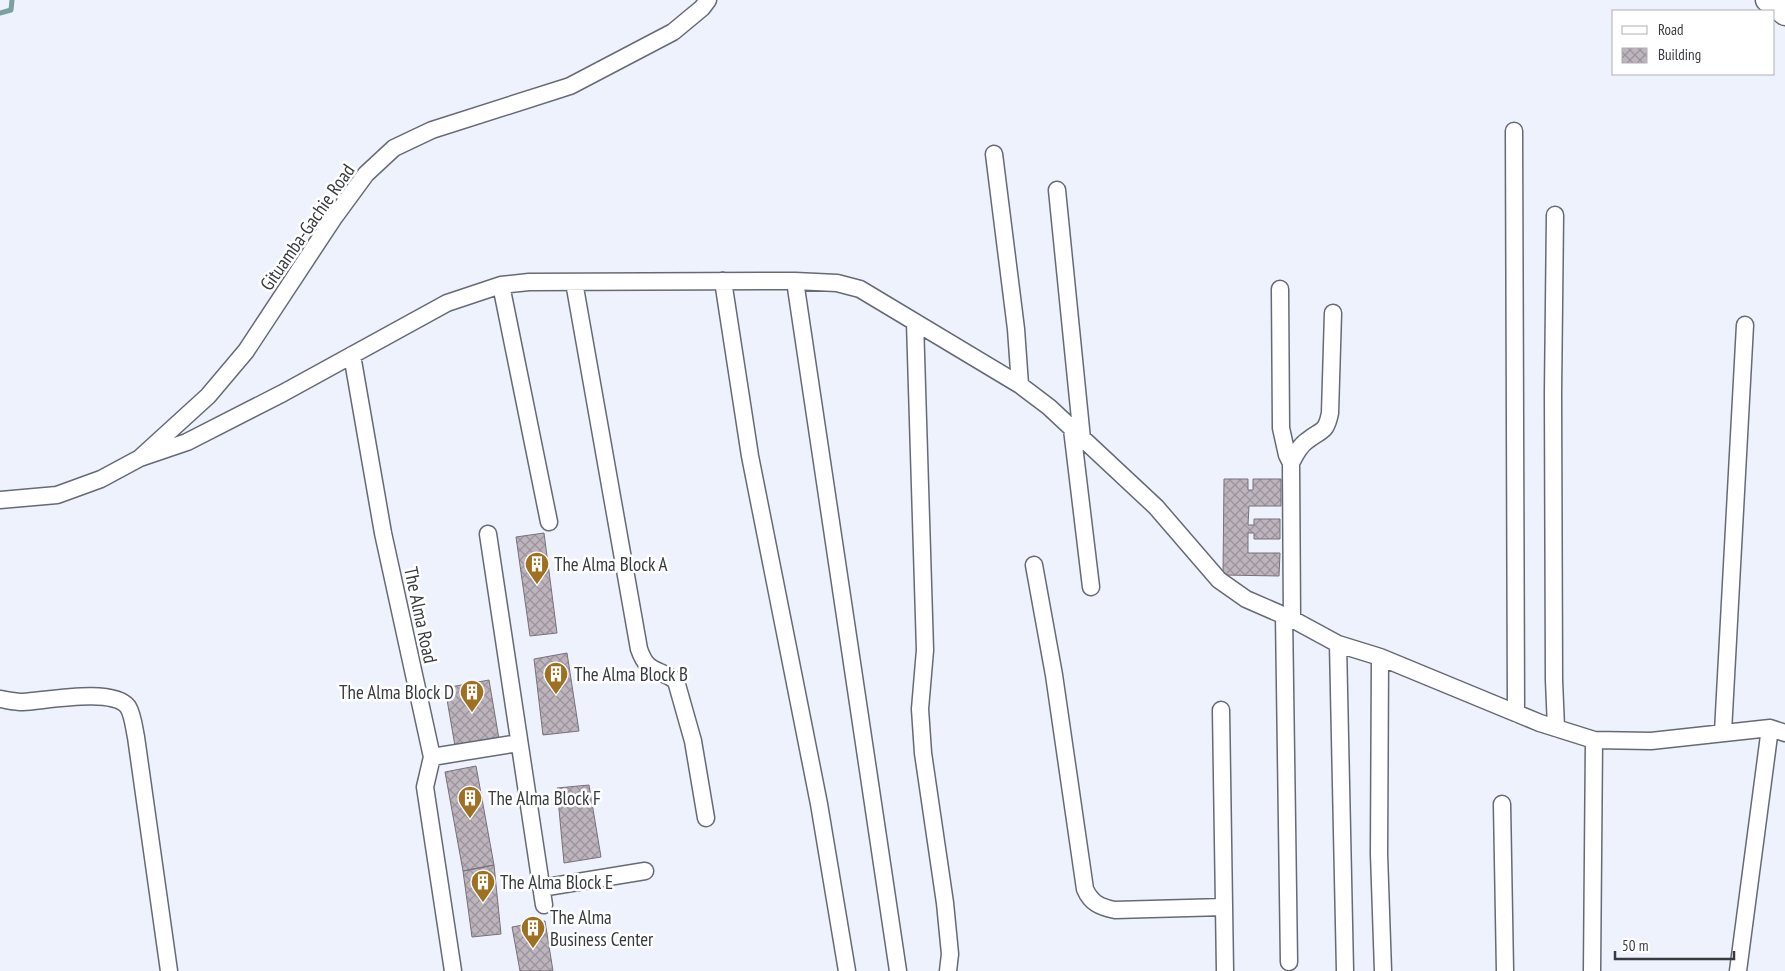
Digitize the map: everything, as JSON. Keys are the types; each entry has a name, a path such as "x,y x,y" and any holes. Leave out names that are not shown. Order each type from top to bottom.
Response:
{"main road":[{"path":"1767,0 1785,14"}],"street":[{"name":"Gituamba-Gachie Road","path":"0,500 57,495 101,479 140,458 208,396 246,351 333,219 366,174 394,148 432,130 570,86 673,32 702,8 708,0"},
{"path":"1514,131 1516,713"},
{"path":"994,154 1016,329 1020,384"},
{"path":"1057,190 1091,587"},
{"path":"1555,215 1553,393 1556,728"},
{"path":"723,281 750,456 817,795 847,971"},
{"path":"140,458 187,442 352,356 446,303 501,285 529,282 795,281 837,283 860,289 1020,384 1049,407 1156,507 1219,580 1246,599 1288,617 1338,644 1380,657 1516,713 1594,740 1650,741 1723,732 1777,730 1738,971"},
{"path":"795,281 898,971"},
{"path":"574,282 639,649 643,661 649,668 670,676 676,681 693,741 706,818"},
{"path":"501,285 549,522"},
{"path":"1280,290 1281,428 1287,455 1291,463"},
{"path":"1289,962 1288,617 1291,463 1297,452 1308,440 1321,433 1328,425 1333,313"},
{"path":"915,322 925,650 920,709 923,753 945,902 950,954 948,971"},
{"path":"1723,732 1745,325"},
{"name":"The Alma Road","path":"352,356 385,542 432,757 425,787 453,971"},
{"path":"488,534 518,743 544,905"},
{"path":"1034,565 1054,675 1088,898 1103,908 1115,910 1224,907"},
{"path":"1338,644 1344,971"},
{"path":"1380,657 1379,854 1383,971"},
{"path":"0,699 20,702 74,697 108,698 120,701 128,707 136,737 169,971"},
{"path":"1221,710 1225,971"},
{"path":"1592,971 1594,740"},
{"path":"432,757 518,743"},
{"path":"1502,804 1505,971"},
{"path":"541,888 645,871"}],"building":[{"path":"1224,479 1248,479 1248,490 1253,490 1253,479 1281,479 1281,506 1249,506 1248,525 1254,525 1254,519 1280,519 1280,539 1254,539 1254,533 1248,533 1248,553 1280,553 1279,576 1223,575"},
{"name":"The Alma Block A","path":"544,533 557,633 530,636 516,537"},
{"name":"The Alma Block B","path":"567,653 579,731 543,735 534,659"},
{"name":"The Alma Block D","path":"489,680 499,739 455,746 445,688"},
{"name":"The Alma Block F","path":"476,766 494,865 463,871 445,772"},
{"path":"589,785 601,857 564,863 557,788"},
{"name":"The Alma Block E","path":"494,865 501,934 472,937 463,871"},
{"name":"The Alma Business Center","path":"545,921 553,971 520,971 512,927"}],"waterway":[{"path":"0,13 11,10 12,0"}],"place":[{"name":"The Alma Block A","path":"537,585"},
{"name":"The Alma Block B","path":"556,695"},
{"name":"The Alma Block D","path":"472,713"},
{"name":"The Alma Block F","path":"470,819"},
{"name":"The Alma Block E","path":"483,903"},
{"name":"The Alma Business Center","path":"533,949"}]}
